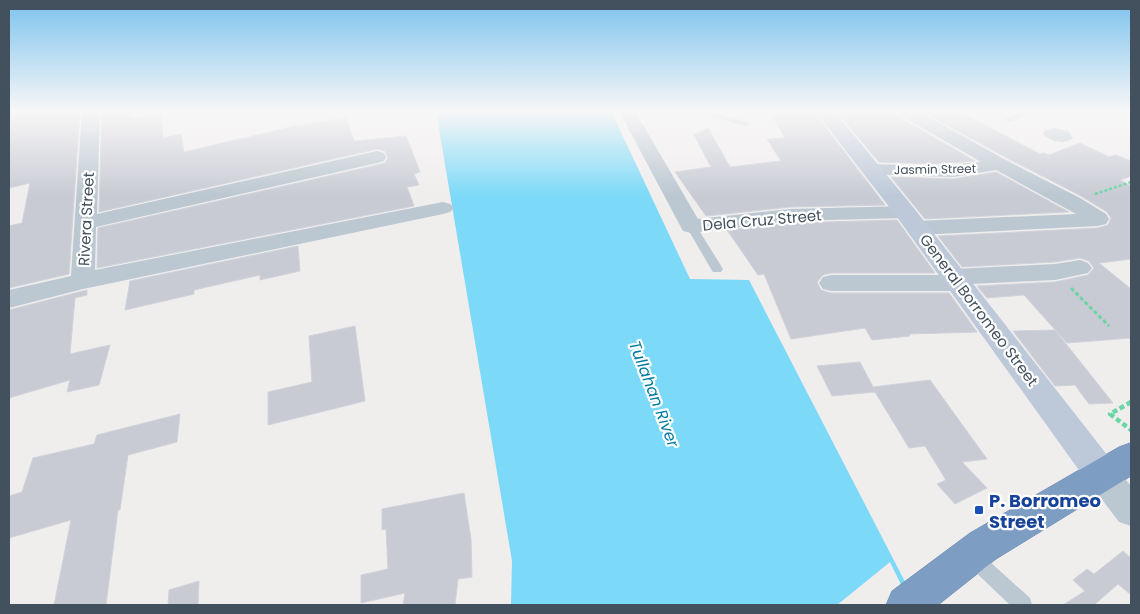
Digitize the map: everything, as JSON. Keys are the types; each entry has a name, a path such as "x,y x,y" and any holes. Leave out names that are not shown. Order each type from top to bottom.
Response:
{"highway":[{"path":"908,604 983,546 1117,467"}],"street":[{"name":"Rivera Street","path":"9,299 83,281 89,140"},
{"name":"Dela Cruz Street","path":"643,140 691,226 790,215 911,220 1098,219 1073,202"},
{"name":"General Borromeo Street","path":"848,140 956,280 1117,467 1131,512"},
{"path":"957,140 997,163 1073,202"},
{"path":"85,223 377,157"},
{"name":"Jasmin Street","path":"872,170 965,171 986,168 997,163"},
{"path":"83,281 443,208"},
{"path":"832,283 956,280 1055,272 1080,268"}],"lane":[{"path":"691,226 717,269"},
{"path":"970,556 1023,605"}],"path":[{"path":"1073,202 1131,182"},
{"path":"1055,272 1109,326"},
{"path":"1131,402 1110,414 1131,430"}],"water":[{"name":"Tullahan River","path":"441,140 624,140 690,279 749,280 917,605 511,605 512,561"}],"pier":[{"path":"890,562 911,605 837,605"}],"building":[{"path":"9,140 78,140 69,274 9,288 9,226 22,223 30,183 9,188"},
{"path":"101,140 182,140 184,152 237,140 407,140 420,172 414,174 419,185 407,187 414,206 97,268 98,228 377,165 385,163 388,158 385,151 377,149 99,212"},
{"path":"696,140 715,140 730,167 781,161 767,140 835,140 885,205 790,207 706,216 675,172 711,167"},
{"path":"860,140 938,140 975,161 936,164 879,162"},
{"path":"973,140 1013,140 1040,154 1049,155 1080,143 1109,157 1116,155 1131,161 1131,176 1120,180 1131,186 1131,259 1099,263 1131,289 1131,338 1067,343 1024,295 987,298 977,286 1055,282 1088,275 1094,268 1089,261 1080,258 1055,262 962,267 938,236 1098,228 1108,225 1111,218 1107,212 1081,196"},
{"path":"996,172 1069,212 925,219 891,177 953,179"},
{"path":"897,220 935,273 831,273 823,275 817,282 821,290 831,293 949,293 977,332 909,334 910,336 872,340 865,328 791,339 764,274 758,275 727,230 790,223"},
{"path":"298,246 300,271 260,280 260,275 194,290 194,294 125,310 130,281"},
{"path":"87,290 87,295 75,298 70,354 110,345 99,385 67,392 70,380 9,398 9,310"},
{"path":"355,326 365,401 268,425 268,392 312,382 309,336"},
{"path":"1055,330 1113,403 1089,404 1075,385 1055,386 1013,331"},
{"path":"860,362 873,387 930,380 987,459 962,462 987,488 955,504 937,484 946,480 925,446 909,448 875,392 832,396 817,366"},
{"path":"180,414 177,442 128,455 120,510 118,510 106,605 54,605 71,520 9,538 9,496 22,492 33,458 94,444 97,435"},
{"path":"464,493 471,539 472,577 458,579 455,605 403,605 405,593 361,603 361,575 388,569 386,529 382,530 382,509"},
{"path":"1123,551 1131,558 1131,595 1118,584 1094,605 1063,605 1085,591 1073,580 1087,569 1094,574"},
{"path":"199,581 198,605 168,605 169,590"}],"place":[{"name":"P. Borromeo Street","path":"979,510"}]}
